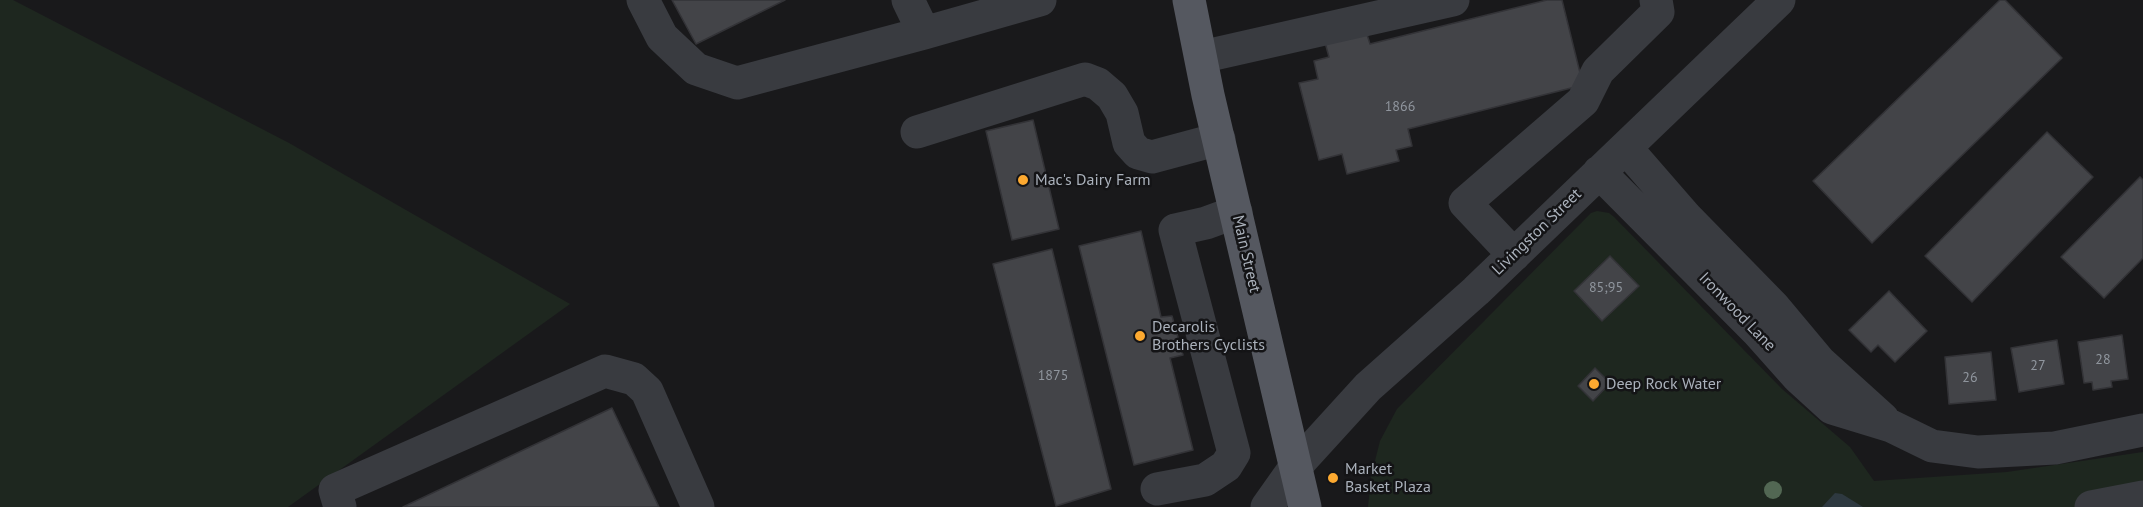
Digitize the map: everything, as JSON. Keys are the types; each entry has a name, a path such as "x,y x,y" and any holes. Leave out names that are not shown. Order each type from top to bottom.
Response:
{"main road":[{"name":"Main Street","path":"1189,0 1305,507"}],"street":[{"path":"643,0 662,37 696,69 737,83 1040,0"},
{"path":"908,0 924,33"},
{"path":"1201,57 1453,0"},
{"path":"1514,255 1465,203 1583,101 1598,71 1658,12 1656,0"},
{"name":"Livingston Street","path":"1267,507 1296,466 1368,387 1514,255 1779,0"},
{"path":"916,132 1085,79 1098,84 1112,96 1122,113 1130,143 1138,153 1152,157 1219,139"},
{"name":"Ironwood Lane","path":"1626,148 1686,217 1774,308 1820,362 1891,426"},
{"name":"Ironwood Lane","path":"1599,172 1757,331 1798,377 1832,408 1891,426 1932,446 1978,452 2055,448 2143,430"},
{"path":"1157,489 1205,480 1226,466 1234,453 1175,230 1206,223 1236,212"},
{"path":"340,507 335,490 605,371 634,379 647,392 698,507"},
{"path":"2091,507 2143,497"}],"shaded area":[{"path":"0,0 13,0 289,143 570,304 288,507 0,507"},
{"path":"1597,211 1609,213 1614,217 1782,389 1850,447 1874,481 2007,472 2143,452 2143,507 1368,507 1371,477 1380,441 1397,409 1591,213"},
{"path":"1835,493 1842,494 1863,507 1822,507"}],"building":[{"path":"672,0 785,0 696,44"},
{"path":"1547,0 1562,0 1583,85 1408,129 1412,146 1396,150 1399,161 1347,174 1342,154 1319,160 1299,83 1318,79 1314,61 1329,57 1323,35 1364,25 1370,44"},
{"path":"2000,0 2005,0 2062,58 1872,243 1813,181"},
{"name":"Mac's Dairy Farm","path":"1033,120 1059,229 1012,240 986,131"},
{"path":"2047,132 2093,177 1972,302 1925,256"},
{"path":"2140,177 2143,180 2143,258 2104,298 2061,257"},
{"name":"Decarolis Brothers Cyclists","path":"1141,231 1161,317 1172,316 1183,355 1170,358 1193,450 1134,465 1079,246"},
{"path":"1052,249 1111,489 1056,506 993,264"},
{"path":"1610,256 1639,286 1602,321 1574,291"},
{"path":"1889,291 1927,331 1895,362 1878,345 1871,352 1849,330"},
{"path":"2122,335 2128,379 2111,381 2112,387 2093,390 2092,382 2084,383 2078,342"},
{"path":"2057,340 2064,384 2019,392 2011,348"},
{"path":"1991,352 1996,400 1949,404 1945,357"},
{"name":"Deep Rock Water","path":"1595,368 1610,383 1593,401 1578,386"},
{"path":"612,408 659,507 403,507"}],"place":[{"name":"Mac's Dairy Farm","path":"1023,180"},
{"name":"Decarolis Brothers Cyclists","path":"1140,336"},
{"name":"Deep Rock Water","path":"1594,384"},
{"name":"Market Basket Plaza","path":"1333,478"}]}
